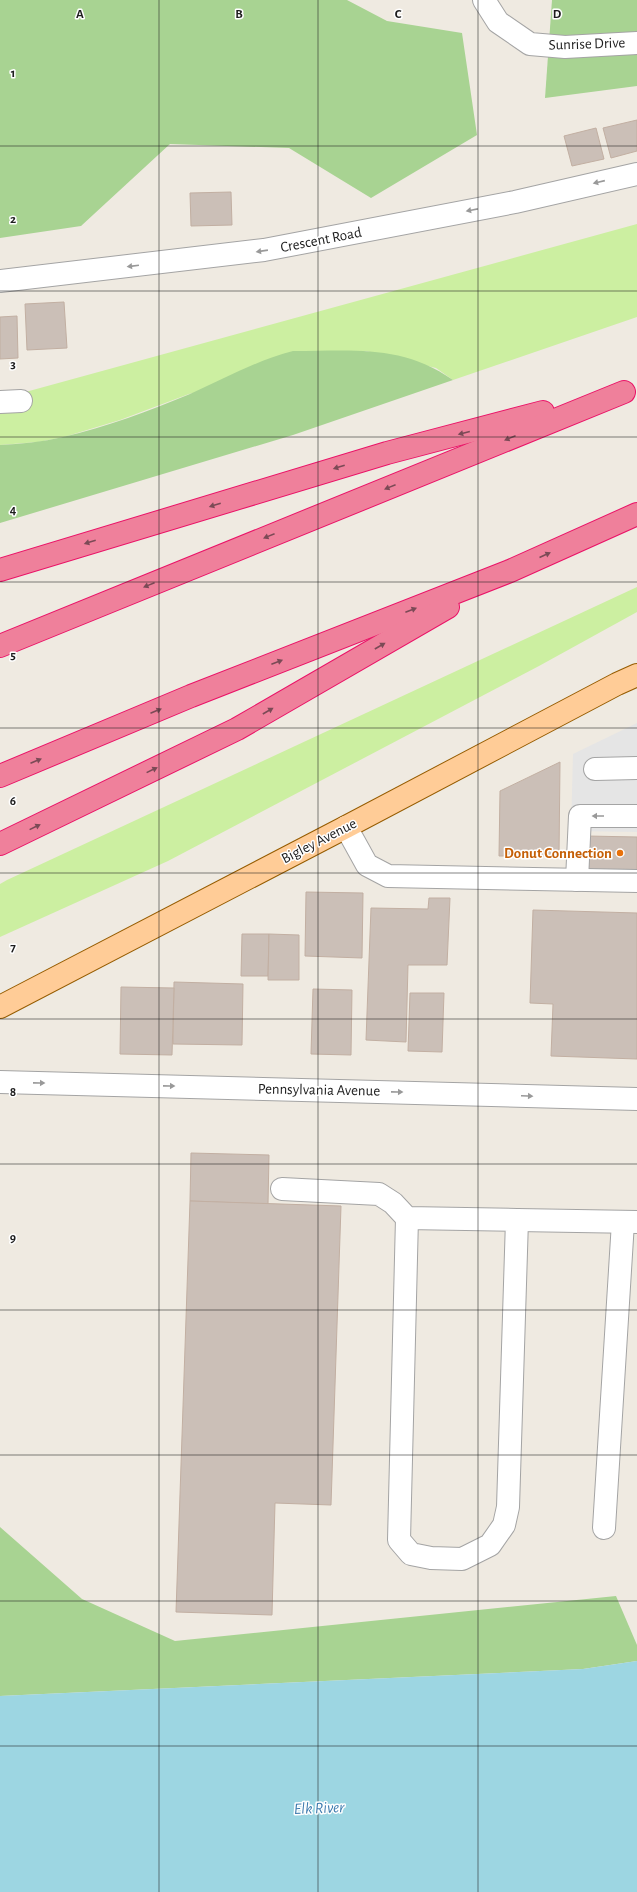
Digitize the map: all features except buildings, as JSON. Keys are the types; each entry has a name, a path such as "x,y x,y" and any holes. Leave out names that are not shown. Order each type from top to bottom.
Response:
{"highway":[{"path":"0,570 387,453 630,390"},
{"path":"0,646 630,390"},
{"path":"0,776 191,696 510,571 637,514"},
{"path":"0,844 237,729 510,571"}],"main road":[{"name":"Bigley Avenue","path":"0,1007 346,828 617,684 637,675"}],"street":[{"name":"Sunrise Drive","path":"484,0 498,22 530,44 565,47 637,42"},
{"name":"Crescent Road","path":"0,281 264,250 515,202 637,174"},
{"path":"595,769 637,768"},
{"path":"577,880 580,816 637,816"},
{"path":"346,828 367,865 388,876 637,881"},
{"name":"Pennsylvania Avenue","path":"0,1082 637,1099"},
{"path":"282,1189 379,1194 393,1203 407,1218 399,1540 411,1554 431,1558 462,1559 490,1545 504,1525 508,1507 517,1220"},
{"path":"407,1218 630,1222 604,1528"}],"green space":[{"path":"0,0 347,0 387,21 462,33 477,135 371,198 289,148 170,144 81,226 0,238"},
{"path":"552,0 637,0 637,86 545,98"},
{"path":"637,224 637,317 453,380 436,368 366,351 189,394 120,420 64,437 38,442 0,445 0,399"},
{"path":"336,350 376,352 396,355 415,360 434,368 453,380 293,435 0,523 0,445 55,439 111,423 190,394 266,359 293,351"},
{"path":"637,587 637,612 539,666 168,861 0,937 0,884 7,880"},
{"path":"0,1527 82,1599 175,1641 616,1596 637,1645 637,1661 583,1669 0,1696"}],"shaded area":[{"path":"637,723 637,832 571,831 573,754"}],"water":[{"name":"Elk River","path":"637,1661 637,1892 0,1892 0,1696 583,1669"}],"place":[{"name":"Donut Connection","path":"620,853"}]}
